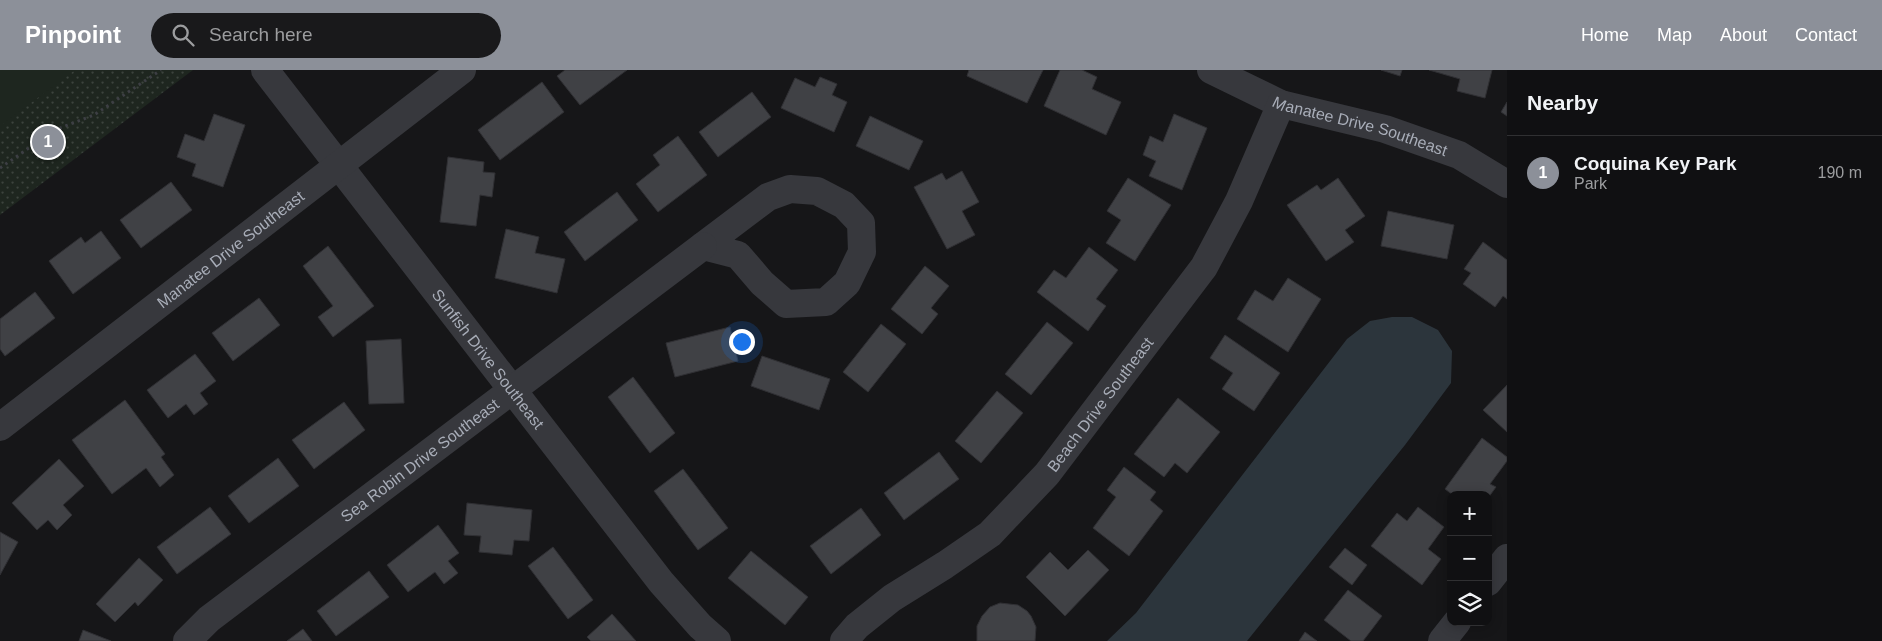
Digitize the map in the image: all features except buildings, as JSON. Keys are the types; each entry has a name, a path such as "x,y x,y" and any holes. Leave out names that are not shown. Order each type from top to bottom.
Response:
{"street":[{"name":"Sunfish Drive Southeast","path":"265,70 338,167 661,582 700,626 718,641"},
{"name":"Manatee Drive Southeast","path":"0,428 462,70"},
{"name":"Manatee Drive Southeast","path":"1211,70 1281,104 1385,129 1459,155 1507,184"},
{"name":"Beach Drive Southeast","path":"844,641 857,626 892,598 990,534 1047,474 1204,267 1240,201 1281,104"},
{"name":"Sea Robin Drive Southeast","path":"187,641 209,619 513,391 703,246 768,197 790,189 817,191 844,205 862,223 862,252 847,283 826,302 786,304 762,283 738,256 703,246"},
{"path":"1489,581 1507,558"},
{"path":"1442,641 1454,626"}],"path":[{"path":"0,168 55,130 94,116 161,70"}],"shaded area":[{"path":"0,70 193,70 0,215"},
{"path":"0,70 75,70 0,126"},
{"path":"1392,317 1412,317 1438,330 1452,351 1451,383 1405,445 1247,641 1107,641 1136,613 1347,339 1370,321"}],"place":[{"name":"Coquina Key Park","path":"48,142"}]}
